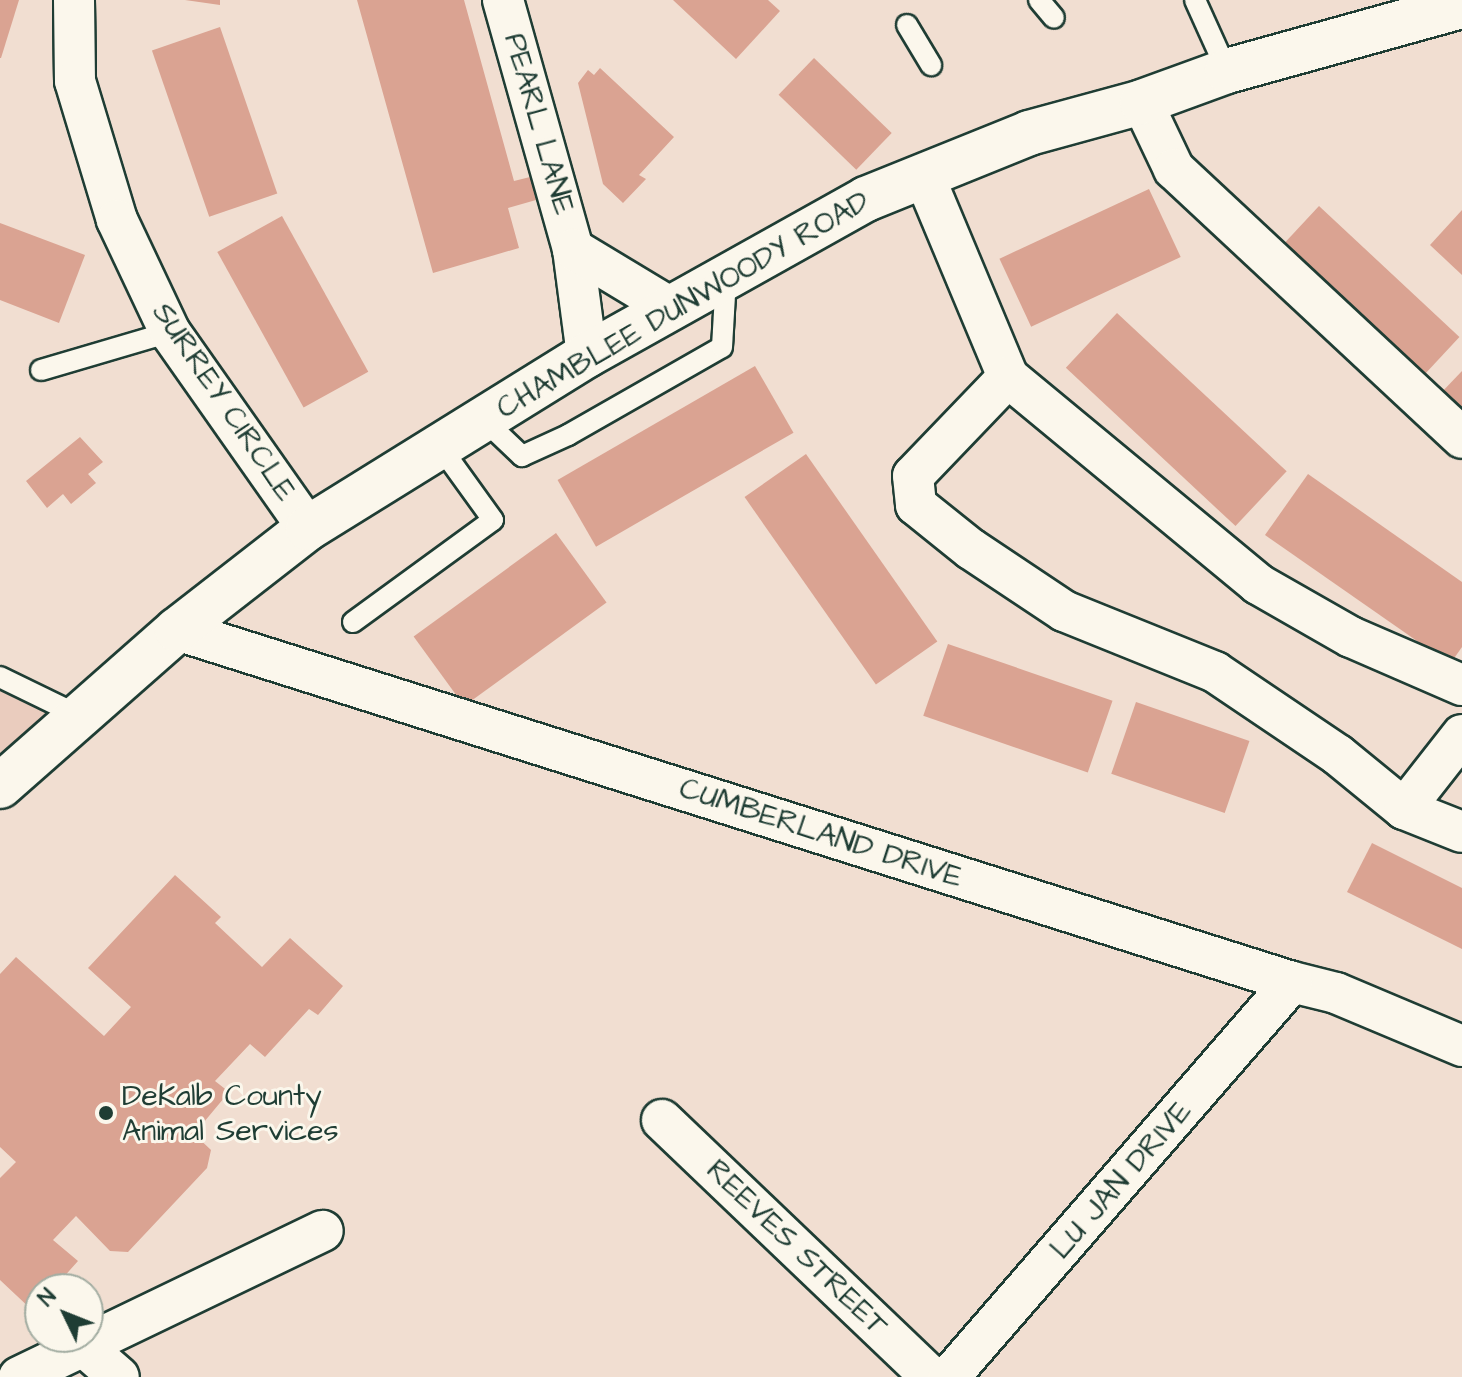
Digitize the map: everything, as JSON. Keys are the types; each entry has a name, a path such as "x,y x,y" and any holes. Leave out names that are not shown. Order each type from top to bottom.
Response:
{"street":[{"name":"SURREY CIRCLE","path":"74,0 75,81 117,220 170,332 308,528"},
{"name":"PEARL LANE","path":"503,0 573,249 587,355"},
{"name":"CHAMBLEE DUNWOODY ROAD","path":"0,786 177,630 308,528 587,355 866,199 1029,133 1142,102 1227,71 1460,14"},
{"path":"1142,102 1174,169 1462,438"},
{"path":"924,176 1001,383 1258,584 1351,637 1462,685"},
{"name":"PEARL LANE","path":"573,249 669,307"},
{"path":"1001,383 913,476 916,505 971,549 1064,611 1215,672 1338,755 1404,809 1462,832"},
{"name":"CUMBERLAND DRIVE","path":"177,630 1292,982 1336,993 1462,1046"},
{"path":"1404,809 1462,735"},
{"name":"LU JAN DRIVE","path":"949,1377 1292,982"},
{"name":"REEVES STREET","path":"662,1120 931,1377"},
{"path":"104,1333 323,1231"},
{"path":"19,1377 64,1353"},
{"path":"91,1353 119,1377"}],"lane":[{"path":"1039,0 1054,18"},
{"path":"1195,0 1227,71"},
{"path":"907,25 931,65"},
{"path":"483,419 522,456 568,435 722,347 727,274"},
{"path":"41,370 170,332"},
{"path":"353,622 493,520 439,445"},
{"path":"0,677 78,715"}],"shaded area":[{"path":"0,691 65,722 0,788"}],"building":[{"path":"0,0 19,0 1,58 0,58"},
{"path":"185,0 220,0 220,5"},
{"path":"357,0 464,0 514,181 530,177 536,200 508,208 519,248 433,273"},
{"path":"673,0 768,0 780,11 736,59"},
{"path":"220,27 277,193 209,217 152,50"},
{"path":"814,58 892,133 856,170 779,95"},
{"path":"600,68 674,137 639,175 646,179 623,203 603,184 578,83 588,70 594,75"},
{"path":"1149,189 1181,257 1031,327 999,259"},
{"path":"1319,206 1459,337 1421,379 1280,248"},
{"path":"1462,210 1462,275 1430,245"},
{"path":"282,216 368,372 304,408 217,252"},
{"path":"0,223 85,255 59,323 0,300"},
{"path":"1117,313 1287,471 1236,526 1066,368"},
{"path":"755,366 794,433 596,547 558,480"},
{"path":"1462,371 1462,417 1439,395"},
{"path":"80,437 103,462 88,474 96,483 71,504 63,494 47,508 26,481"},
{"path":"806,454 937,642 876,685 745,497"},
{"path":"1308,474 1462,582 1462,647 1450,664 1265,535"},
{"path":"556,533 607,603 464,706 414,636"},
{"path":"948,644 1113,701 1088,773 923,716"},
{"path":"1136,702 1249,741 1225,813 1111,774"},
{"path":"1372,843 1462,888 1462,949 1347,892"},
{"name":"DeKalb County Animal Services","path":"175,875 221,917 215,923 262,967 290,938 343,986 318,1015 309,1009 265,1057 250,1044 215,1081 229,1092 194,1134 211,1150 207,1168 128,1252 110,1251 76,1216 53,1240 78,1261 67,1273 24,1273 24,1303 0,1280 0,1178 16,1162 0,1147 0,974 16,957 104,1036 131,1007 88,968"}],"place":[{"name":"DeKalb County Animal Services","path":"106,1113"}]}
